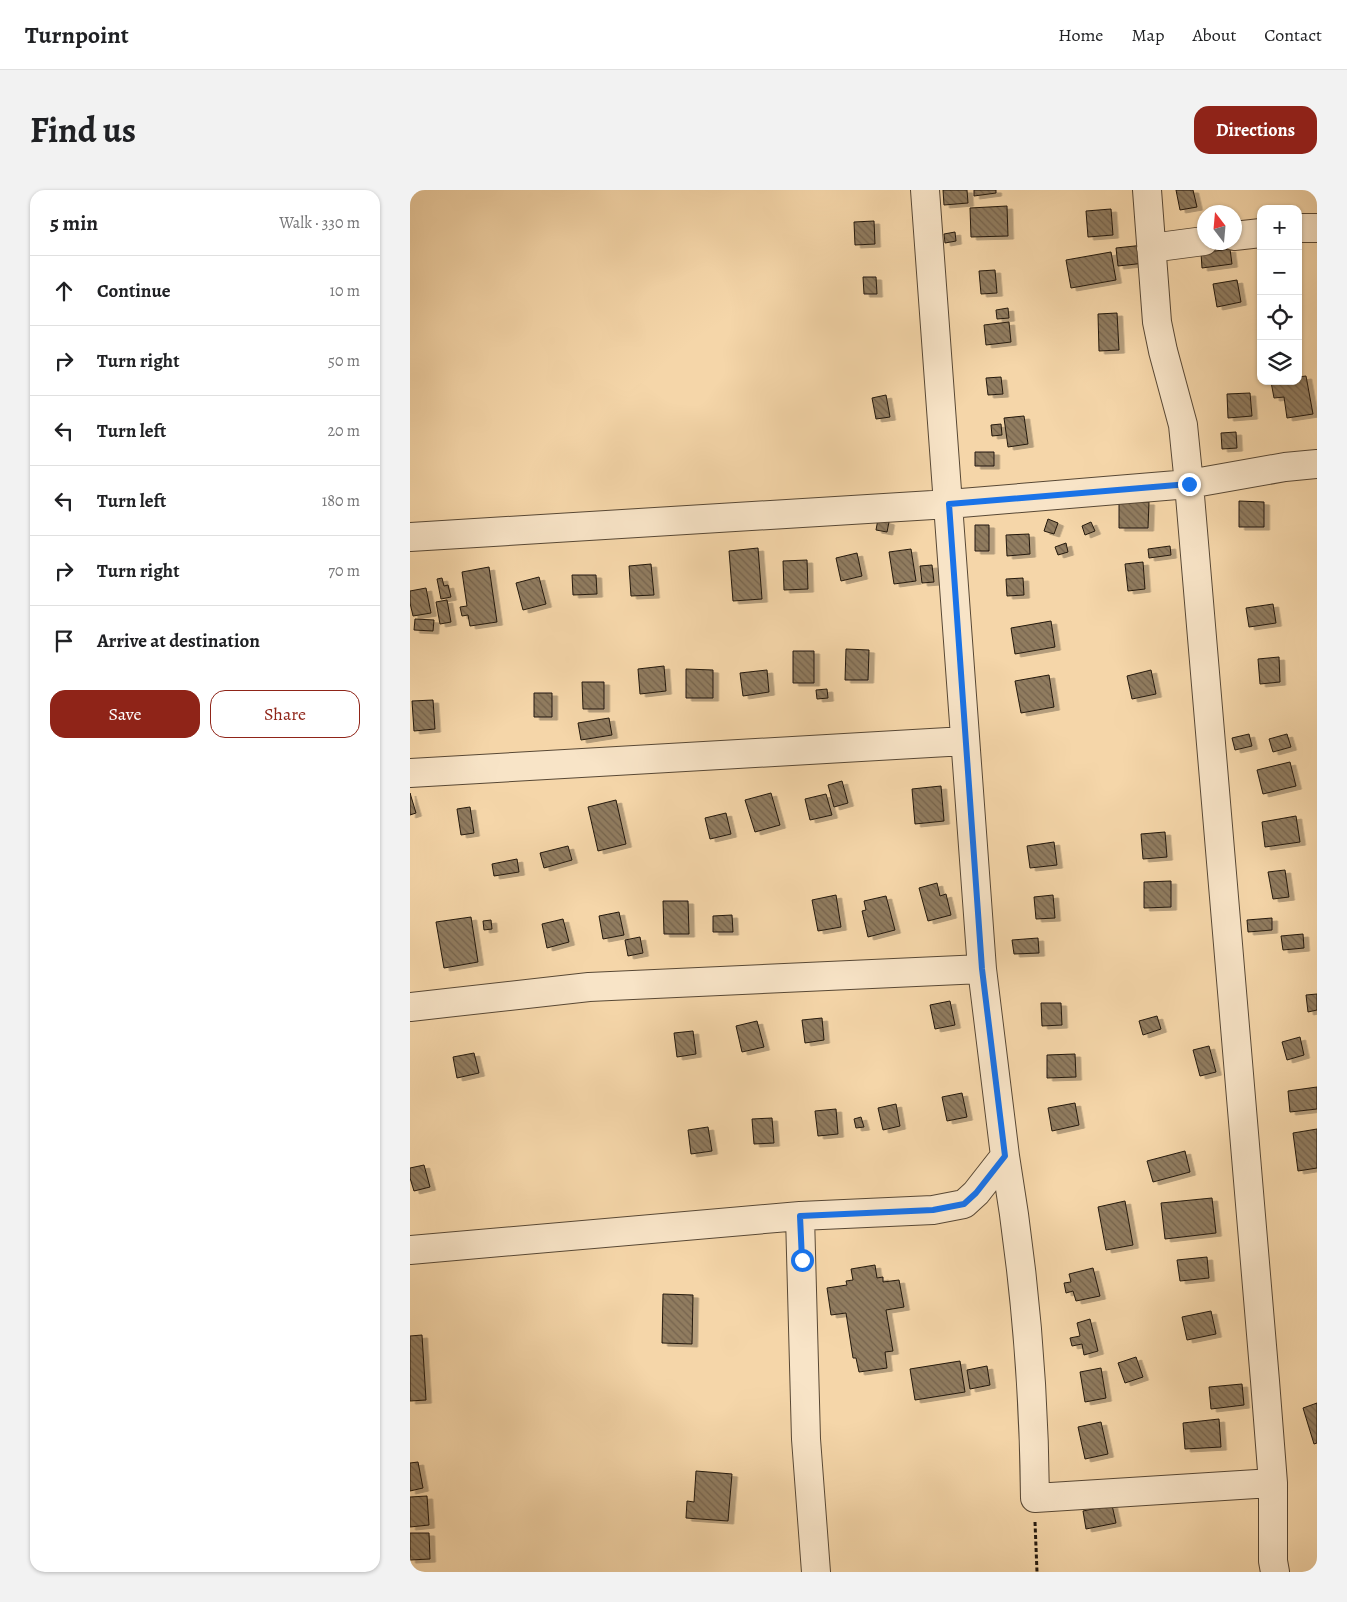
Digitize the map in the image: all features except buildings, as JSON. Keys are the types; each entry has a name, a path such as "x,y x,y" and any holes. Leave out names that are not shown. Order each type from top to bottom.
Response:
{"street":[{"path":"924,190 949,504 982,969 1005,1156 1013,1202 1026,1324 1034,1447 1035,1498 1273,1483"},
{"path":"1148,190 1157,322 1183,425 1189,484 1266,1381 1273,1483 1273,1562 1275,1572"},
{"path":"1302,228 1317,228"},
{"path":"1242,235 1257,233"},
{"path":"1151,248 1197,242"},
{"path":"410,537 949,504 1189,484 1285,467 1317,464"},
{"path":"410,773 965,741"},
{"path":"410,1007 589,987 982,969"},
{"path":"410,1250 800,1216 933,1210 964,1204 976,1193 1005,1156"},
{"path":"800,1216 806,1439 816,1572"}],"path":[{"path":"1035,1498 1037,1572"}],"route":[{"path":"802,1260 800,1216 933,1210 964,1204 976,1193 1005,1156 982,969 949,504 1189,484"}]}
